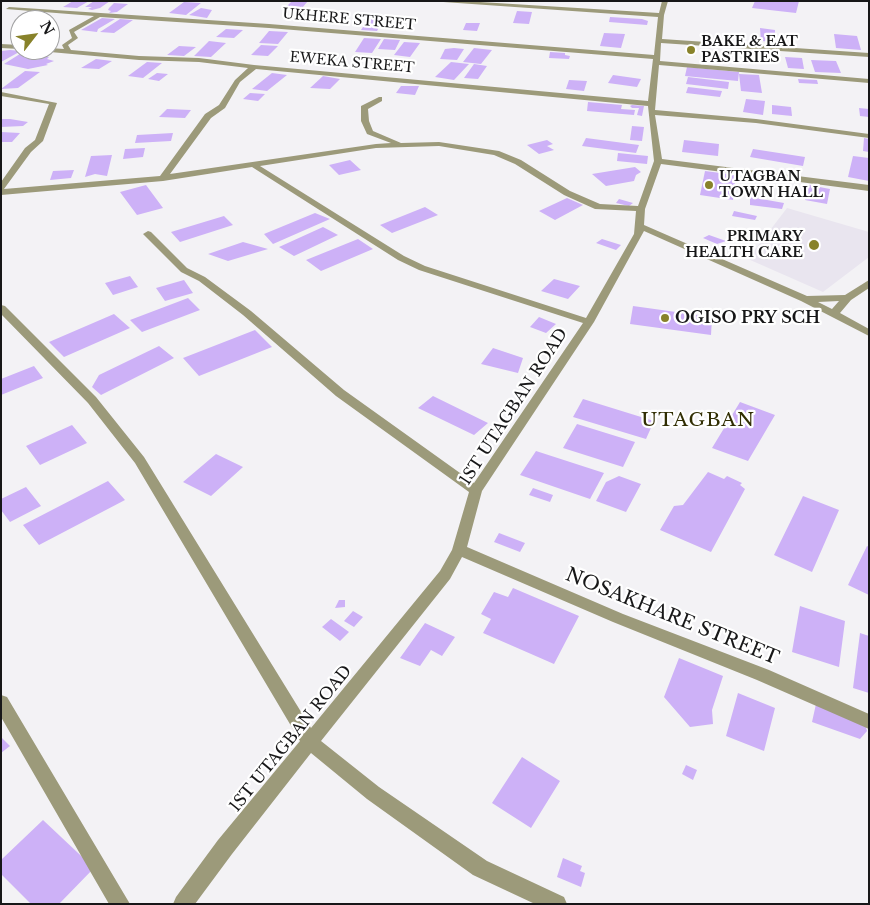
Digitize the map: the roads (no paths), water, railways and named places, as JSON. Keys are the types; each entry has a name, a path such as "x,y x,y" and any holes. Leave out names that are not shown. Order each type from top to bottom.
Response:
{"street":[{"name":"UKHERE STREET","path":"26,1 6,11 269,26 657,60 869,81"},
{"path":"432,1 661,15"},
{"name":"1ST UTAGBAN ROAD","path":"183,904 225,847 445,575 459,550 476,490 588,322 639,234 641,209 658,161 652,108 661,15 665,1"},
{"path":"69,52 65,45 75,38 71,31 99,16"},
{"path":"659,41 869,55"},
{"name":"EWEKA STREET","path":"60,51 94,52 139,58 199,60 254,68 309,71 652,108 869,136"},
{"path":"163,178 208,116 222,106 237,81 254,68"},
{"path":"1,94 53,103 39,141 28,150 1,188"},
{"path":"379,99 364,108 365,121 370,132 401,145"},
{"path":"1,192 163,178 255,166 376,146 439,144 496,153 518,162 567,193 598,207 641,209"},
{"path":"658,161 869,188"},
{"path":"255,166 401,258 422,268 588,322"},
{"path":"639,226 805,299 869,333"},
{"path":"148,234 184,270 202,280 247,313 340,393 434,462 476,490"},
{"path":"834,314 847,298 869,283"},
{"path":"805,299 847,298"},
{"path":"1,308 92,400 140,460 310,742 373,792 480,868 557,904"},
{"name":"NOSAKHARE STREET","path":"459,550 618,618 763,675 869,722"},
{"path":"1,702 120,904"}],"place":[{"name":"BAKE & EAT PASTRIES","path":"691,50"},
{"name":"UTAGBAN TOWN HALL","path":"709,185"},
{"name":"PRIMARY HEALTH CARE","path":"814,245"},
{"name":"OGISO PRY SCH","path":"665,318"}],"district":[{"name":"UTAGBAN","path":"698,421"}]}
